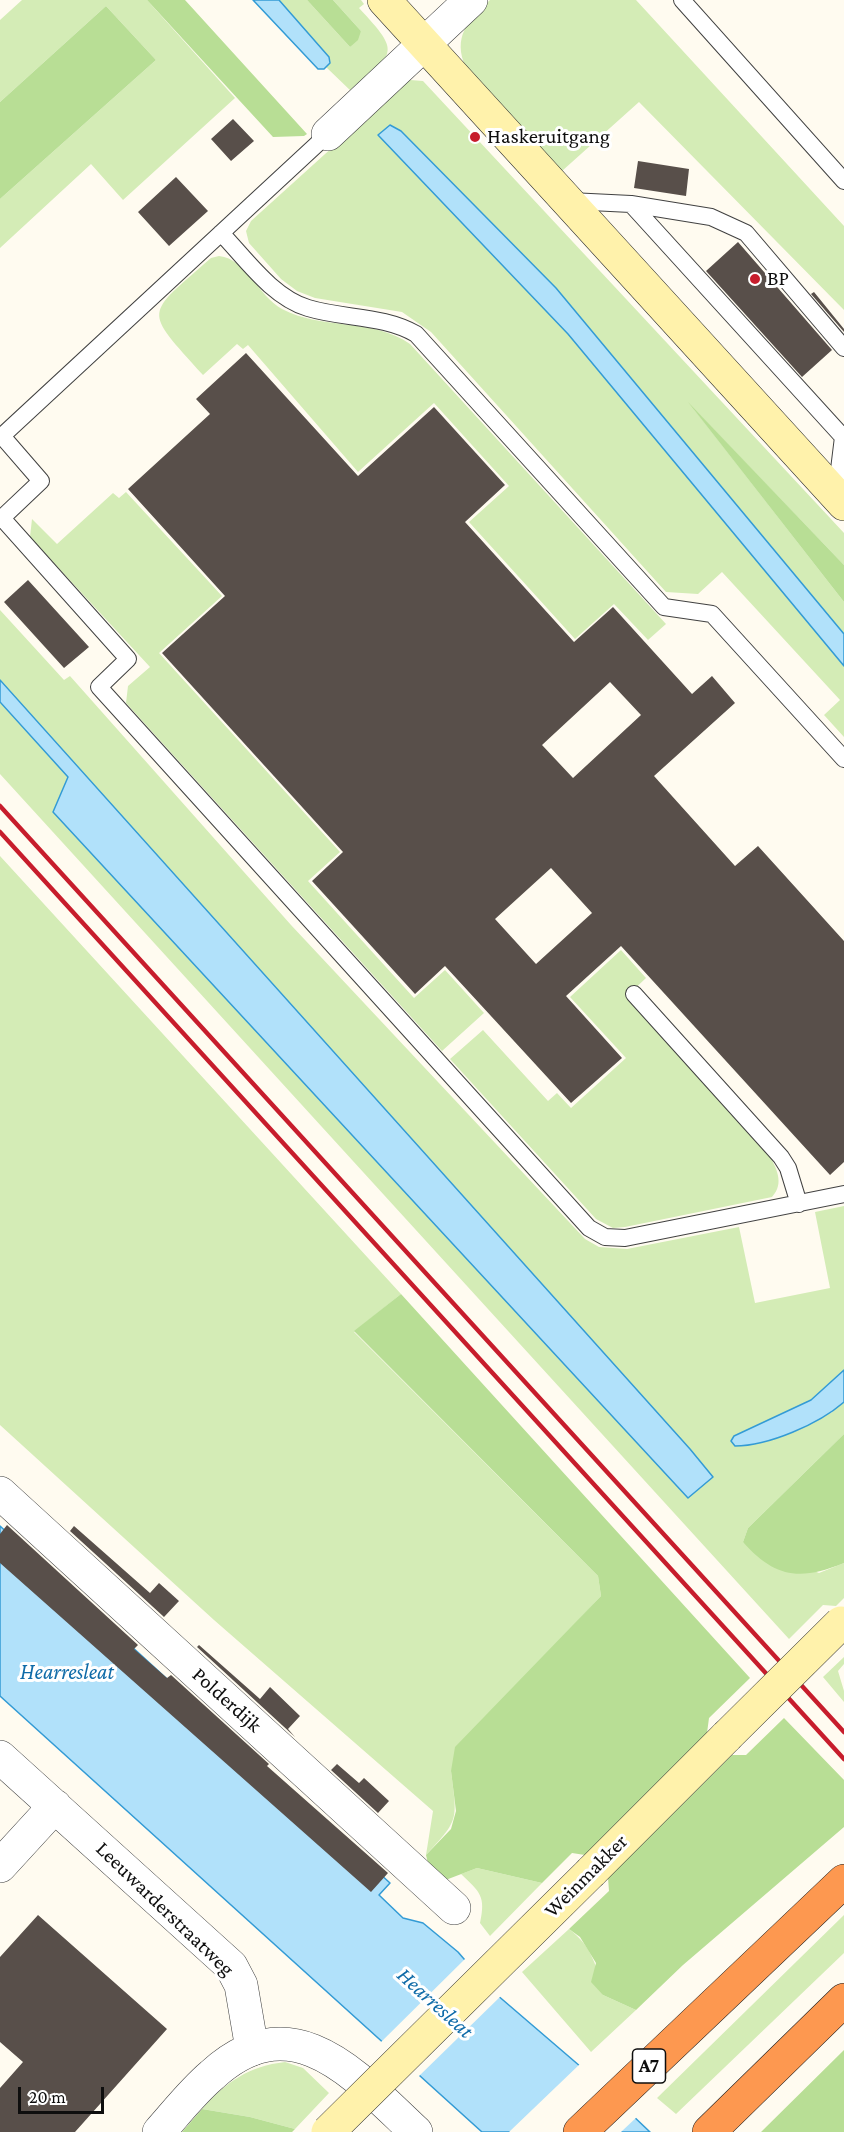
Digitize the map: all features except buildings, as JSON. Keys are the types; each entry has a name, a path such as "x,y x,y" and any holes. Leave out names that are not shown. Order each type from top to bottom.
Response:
{"highway":[{"name":"A7","path":"580,2132 844,1881"},
{"path":"709,2132 779,2067 844,2000"}],"main road":[{"path":"384,0 840,499"},
{"name":"Weinmakker","path":"328,2132 842,1622"}],"street":[{"path":"328,134 471,0"},
{"name":"Polderdijk","path":"0,1493 453,1908"},
{"name":"Leeuwarderstraatweg","path":"0,1757 231,1966 241,1984 252,2049"},
{"path":"0,1866 55,1806"},
{"path":"159,2132 212,2074 239,2055 252,2049 290,2044 310,2048 327,2055 347,2069 416,2132"}],"lane":[{"path":"682,0 844,181"},
{"path":"328,134 2,436 41,481 2,518 128,659 99,687 589,1228 605,1237 625,1238 844,1194"},
{"path":"567,201 631,204 711,217 746,232 844,348"},
{"path":"631,204 844,433 840,499"},
{"path":"221,233 273,287 293,302 309,308 388,322 416,333 664,607 712,615 844,759"},
{"path":"634,994 781,1156 788,1168 799,1204"}],"green space":[{"path":"22,0 147,0 235,98 123,200 91,164 0,248 0,199 156,60 106,6 0,102 0,20"},
{"path":"147,0 185,0 307,134 273,137"},
{"path":"279,0 307,0 350,47 361,31 333,0 361,0 364,4 359,8 373,23 387,44 388,52 384,60 353,93 326,67 330,63"},
{"path":"307,0 333,0 361,31 358,40 350,47"},
{"path":"490,0 636,0 844,226 844,310 639,102 562,171 466,68 461,47 464,30"},
{"path":"106,6 156,60 0,199 0,102"},
{"path":"410,80 423,81 844,533 844,565 693,408 844,602 844,634 556,288 401,131 379,136 568,334 844,666 844,737 824,715 840,700 722,572 698,594 666,592 431,332 402,312 315,298 297,291 281,279 249,243 246,231 251,221 398,88"},
{"path":"219,256 237,264 266,296 282,309 313,320 380,331 410,344 666,624 648,640 614,604 575,639 469,522 509,486 434,403 358,472 248,345 243,349 237,344 203,375 170,337 161,324 159,314 163,303 173,292 211,258"},
{"path":"688,402 844,565 844,602"},
{"path":"126,492 222,596 159,653 340,852 308,881 414,998 445,970 484,1013 442,1051 126,703 128,686 150,667 30,537 32,519 57,544 113,493 119,498"},
{"path":"0,610 64,680 70,676 291,925 585,1239 599,1247 627,1249 739,1227 755,1303 830,1288 815,1212 844,1206 844,1370 811,1400 775,1418 831,1413 844,1402 844,1434 748,1528 743,1542 819,1573 844,1563 844,1598 836,1606 823,1605 789,1639 0,774 0,702 68,777 53,812 688,1498 690,1449 0,680"},
{"path":"0,856 401,1294 354,1332 598,1576 601,1596 558,1642 451,1771 454,1818 445,1834 426,1855 433,1811 214,1620 0,1425"},
{"path":"621,950 646,978 626,997 769,1154 779,1181 772,1197 613,1228 596,1219 450,1059 483,1030 548,1101 557,1093 571,1108 626,1058 570,997"},
{"path":"401,1294 750,1678 709,1718 707,1733 585,1855 572,1853 542,1883 477,1868 443,1881 430,1872 426,1855 451,1829 456,1811 451,1771 455,1747 601,1596 598,1576 354,1331"},
{"path":"844,1434 844,1563 828,1569 801,1574 789,1573 766,1563 743,1542 748,1528"},
{"path":"844,1657 844,1664 838,1671 844,1691 844,1702 823,1677"},
{"path":"784,1718 844,1780 844,1827 683,1965 636,2010 603,1995 591,1982 596,1963 580,1937 569,1929 609,1891 608,1878 732,1755 746,1755"},
{"path":"477,1868 542,1883 490,1936 480,1923 482,1900 480,1895 461,1874"},
{"path":"844,1915 844,1953 676,2114 657,2098"},
{"path":"569,1929 589,1950 599,1976 603,1995 636,2010 591,2052 522,1972"},
{"path":"844,2050 844,2132 761,2132"},
{"path":"285,2062 303,2068 329,2093 295,2129 250,2117 202,2109 229,2083 239,2077 260,2067"},
{"path":"202,2109 250,2117 295,2129 292,2132 182,2132"}],"water":[{"path":"253,0 279,0 329,57 330,63 324,69 318,69"},
{"path":"390,125 401,131 556,288 844,634 844,666 568,334 378,135"},
{"path":"0,680 713,1477 688,1498 53,812 68,777 0,702"},
{"path":"844,1370 844,1402 821,1418 807,1426 762,1442 735,1446 731,1441 734,1436 811,1400"},
{"name":"Hearresleat","path":"0,1526 390,1883 379,1895 403,1918 423,1923 458,1952 489,1988 588,2073 650,2132 482,2132 0,1696"}],"pier":[{"path":"467,1957 502,1995 417,2078 379,2044"},
{"path":"581,2063 638,2116 621,2132 509,2132"}],"railway":[{"path":"0,806 844,1732"},
{"path":"0,832 844,1759"}],"place":[{"name":"Haskeruitgang","path":"475,137"},
{"name":"BP","path":"755,279"}]}
